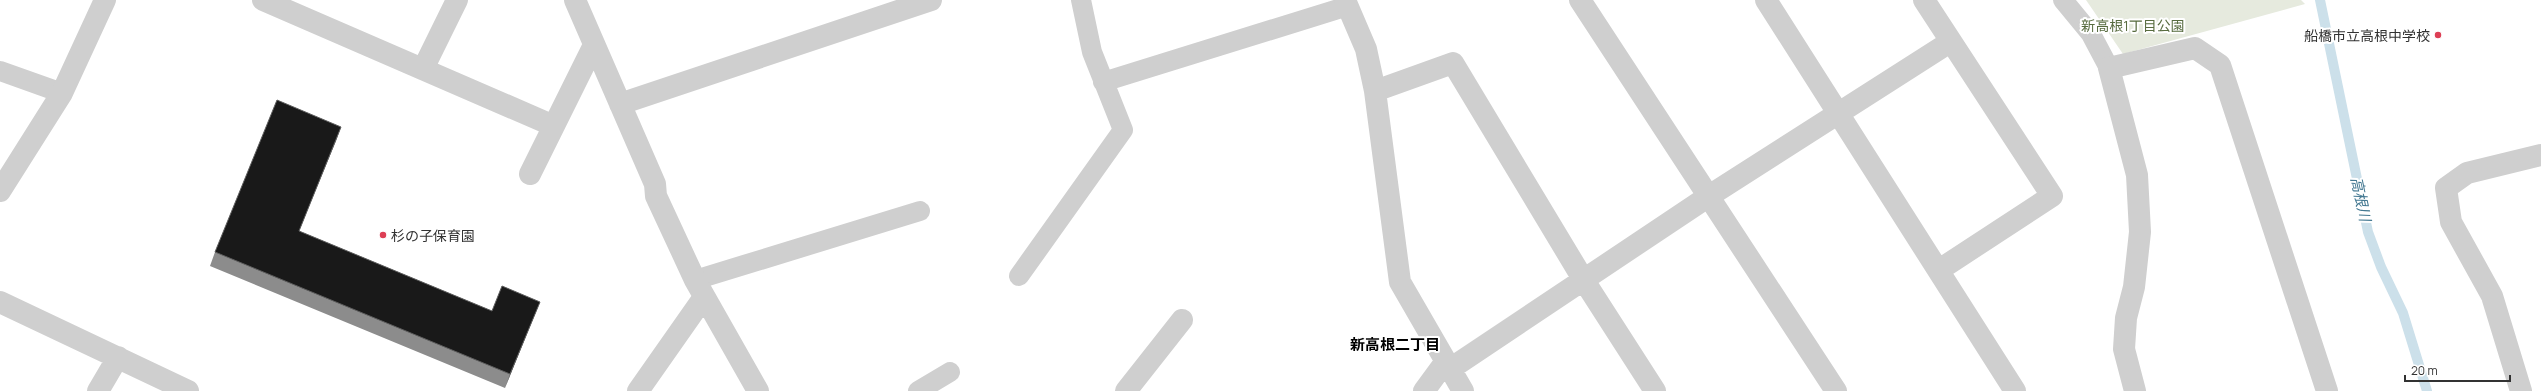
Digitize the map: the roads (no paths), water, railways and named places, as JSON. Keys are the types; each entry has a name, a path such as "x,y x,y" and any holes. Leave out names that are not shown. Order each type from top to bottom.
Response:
{"street":[{"path":"0,191 62,92 105,0"},
{"path":"423,70 457,0"},
{"path":"575,0 655,184 656,196 700,288 758,391"},
{"path":"620,104 931,0"},
{"path":"1580,0 1836,391"},
{"path":"1766,0 2015,391"},
{"path":"1924,0 2052,196 1939,270"},
{"path":"277,3 423,70 554,126"},
{"path":"1347,3 1366,49 1375,91 1400,282 1463,391"},
{"path":"1424,391 1448,365 1950,42"},
{"path":"530,174 594,45"},
{"path":"2135,391 2124,349 2126,318 2134,287 2140,232 2136,175 2109,68 2195,48 2220,64 2327,391"},
{"path":"1375,91 1453,64 1583,279 1655,391"},
{"path":"2521,391 2492,296 2451,222 2446,188 2467,173 2541,154"},
{"path":"638,391 700,288"},
{"path":"0,302 188,391"},
{"path":"1126,391 1182,320"},
{"path":"98,391 118,357"}],"lane":[{"path":"1019,276 1123,130 1092,52 1081,0"},
{"path":"2063,0 2091,34 2109,68"},
{"path":"1103,82 1347,3"},
{"path":"0,71 62,92"},
{"path":"700,288 920,211"},
{"path":"918,391 950,372"}],"waterway":[{"name":"高根川","path":"2320,0 2368,232 2381,267 2403,313 2427,391"}],"place":[{"name":"船橋市立高根中学校","path":"2438,35"},
{"name":"杉の子保育園","path":"383,235"}],"district":[{"name":"新高根二丁目","path":"1395,344"}],"park label":[{"name":"新高根1丁目公園","path":"2133,25"}]}
